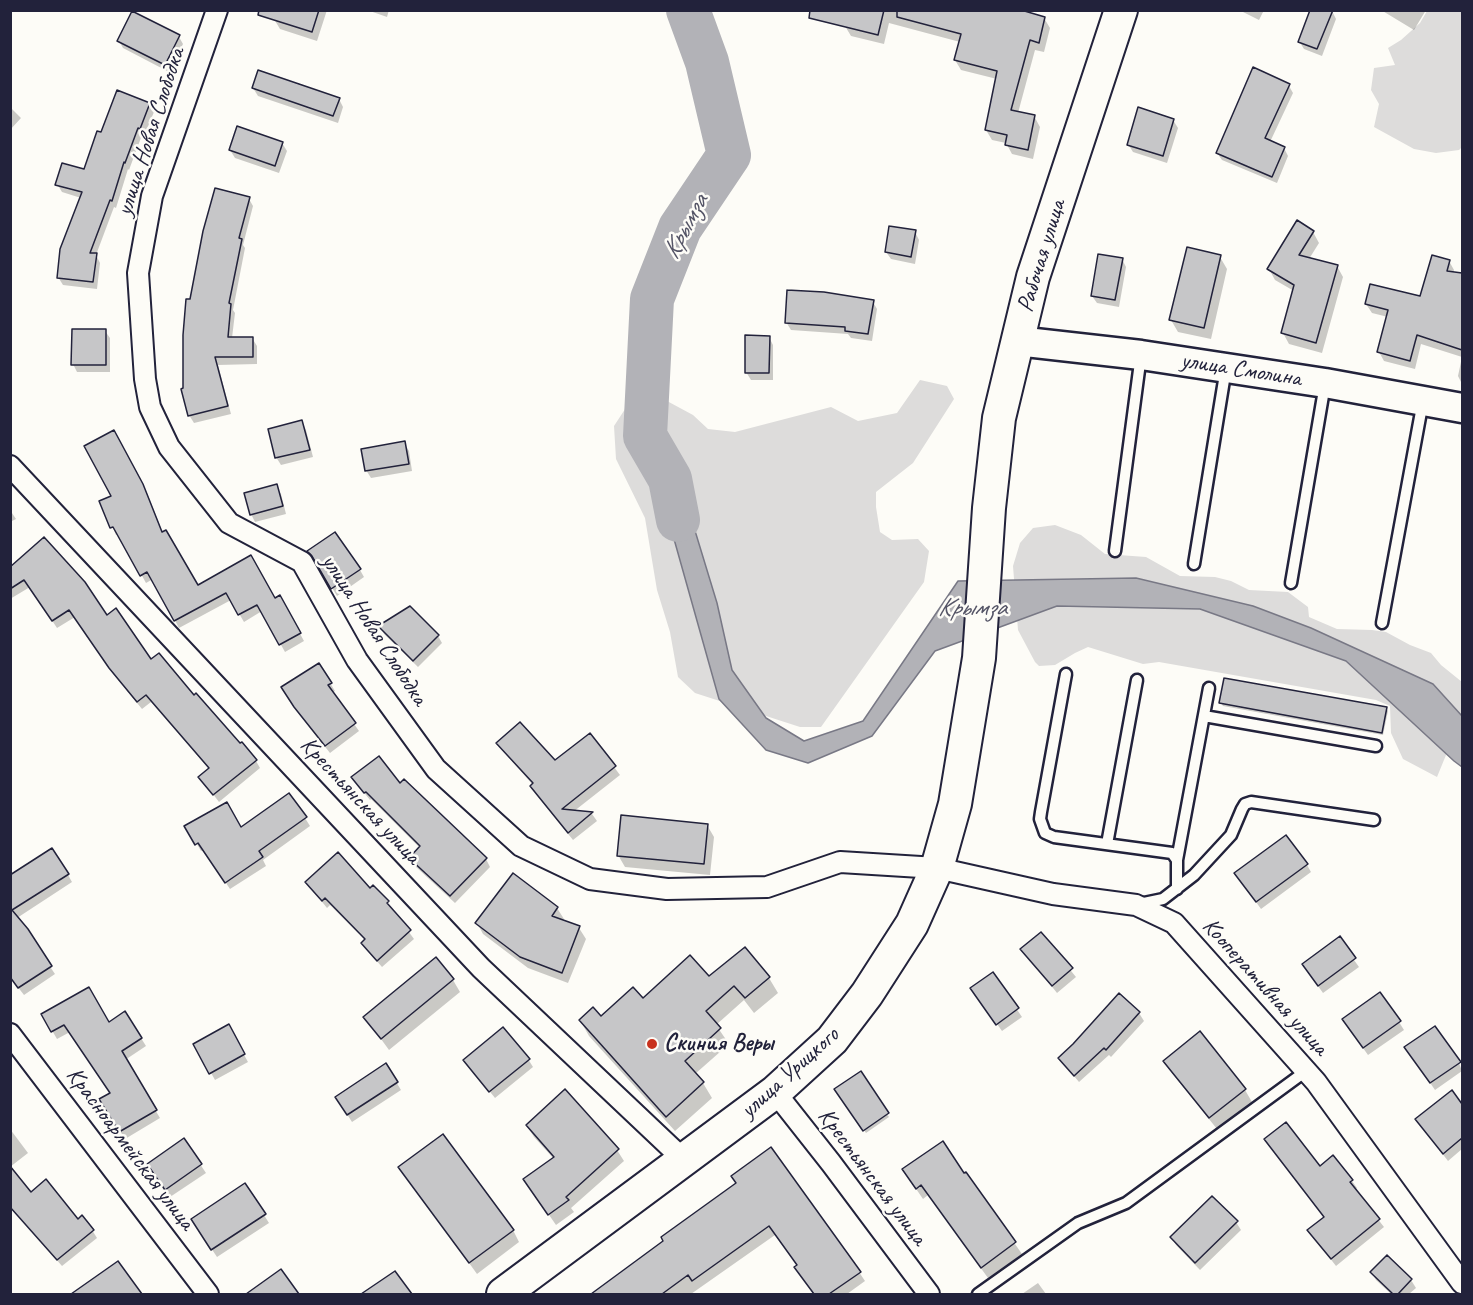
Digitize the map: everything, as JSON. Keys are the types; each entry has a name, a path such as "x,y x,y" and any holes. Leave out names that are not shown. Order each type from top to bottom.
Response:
{"main road":[{"name":"Рабочая улица","path":"979,658 989,508 999,418 1033,277 1121,10"},
{"name":"улица Урицкого","path":"503,1294 775,1092 832,1040 867,994 912,924 937,868 956,804 979,658"}],"street":[{"name":"улица Новая Слободка","path":"217,10 152,196 138,273 145,379 150,407 169,447 229,523 302,562 357,660 436,769 521,846 590,879 667,889 767,887 840,862 937,868"},
{"name":"улица Смолина","path":"1017,341 1141,354 1325,383 1462,408"},
{"name":"Крестьянская улица","path":"10,466 481,968 684,1160"},
{"name":"Кооперативная улица","path":"937,868 1053,894 1136,905 1174,923 1316,1082 1462,1283"},
{"name":"Красноармейская улица","path":"10,1034 208,1294"},
{"name":"Крестьянская улица","path":"775,1092 929,1294"}],"lane":[{"path":"1115,551 1141,354"},
{"path":"1194,564 1227,368"},
{"path":"1291,583 1325,383"},
{"path":"1382,623 1423,401"},
{"path":"1066,674 1040,819 1045,833 1054,837 1172,853 1177,860"},
{"path":"1107,844 1137,680"},
{"path":"1177,889 1177,860 1209,688"},
{"path":"1204,716 1376,746"},
{"path":"1136,905 1162,899 1194,875 1231,835 1245,804 1251,802 1374,820"},
{"path":"978,1294 1078,1223 1126,1203 1306,1071"}],"shaded area":[{"path":"1427,11 1462,11 1462,147 1459,150 1436,153 1414,149 1374,127 1379,104 1371,90 1374,68 1395,65 1388,48 1420,23"},
{"path":"920,380 947,386 954,399 913,463 876,492 876,507 880,532 892,540 918,539 929,551 924,582 821,727 800,727 695,693 678,677 670,632 657,590 645,518 616,459 614,426 629,403 667,401 693,415 708,429 735,432 831,407 858,421 897,413"},
{"path":"1055,525 1081,535 1105,554 1146,557 1180,576 1215,577 1231,581 1249,590 1288,592 1308,607 1309,617 1337,629 1386,632 1431,653 1441,665 1462,682 1462,716 1437,777 1403,759 1391,733 1390,706 1376,700 1159,662 1143,664 1088,647 1055,665 1039,666 1018,630 1013,566 1020,543 1033,528"}],"water":[{"name":"Крымза","path":"667,461 696,534 717,603 732,670 766,718 804,741 863,721 958,581 1136,578 1253,606 1311,628 1433,684 1462,716 1462,767 1346,661 1200,609 1057,606 935,651 872,736 808,763 766,750 719,699 674,539 648,471"}],"building":[{"path":"259,10 319,10 312,32 258,15"},
{"path":"810,10 884,10 878,35 809,18"},
{"path":"897,10 1021,10 1045,17 1039,43 1030,40 1011,110 1035,115 1028,150 1005,145 1007,135 985,130 997,71 954,60 961,34 897,17"},
{"path":"1310,10 1333,10 1317,49 1298,42"},
{"path":"132,11 180,35 165,65 117,41"},
{"path":"1253,67 1290,84 1265,138 1285,147 1272,177 1216,153"},
{"path":"258,70 340,98 333,116 252,88"},
{"path":"117,90 150,103 124,162 112,201 110,200 90,253 97,253 93,282 57,278 60,249 82,192 55,185 62,163 84,169 97,131 101,132"},
{"path":"1138,107 1174,119 1163,156 1127,145"},
{"path":"237,126 283,142 275,166 229,150"},
{"path":"215,188 250,197 239,238 242,239 229,303 231,304 228,337 253,337 253,357 215,357 228,406 188,416 181,389 183,388 186,299 190,299 203,231"},
{"path":"1297,220 1314,231 1299,255 1338,265 1316,343 1281,333 1294,285 1267,269"},
{"path":"889,226 916,230 911,257 885,252"},
{"path":"1187,247 1221,255 1204,328 1169,320"},
{"path":"1098,254 1123,258 1115,300 1091,296"},
{"path":"1432,255 1450,260 1447,271 1462,273 1462,350 1417,335 1410,361 1377,352 1388,310 1365,304 1370,284 1420,296"},
{"path":"787,290 824,292 874,300 868,334 845,331 845,327 785,323"},
{"path":"72,329 106,329 106,365 71,365"},
{"path":"745,335 770,336 769,373 745,373"},
{"path":"302,420 310,450 275,458 268,429"},
{"path":"114,430 143,484 162,532 166,530 198,585 251,555 275,598 280,595 301,633 279,645 257,605 238,615 226,593 174,621 147,572 140,576 113,527 110,528 99,501 111,496 84,446"},
{"path":"405,441 409,464 365,471 361,449"},
{"path":"277,484 283,506 250,515 244,493"},
{"path":"335,532 361,569 331,589 307,551"},
{"path":"44,537 85,582 107,615 116,608 151,659 159,653 194,695 196,693 257,760 213,795 198,777 209,768 146,695 137,702 109,668 69,610 52,621 24,580 10,589 10,567"},
{"path":"410,606 439,635 413,661 378,626"},
{"path":"319,663 332,683 328,685 356,723 325,746 281,687"},
{"path":"1224,678 1387,707 1382,733 1219,703"},
{"path":"520,722 555,760 590,733 616,766 562,809 593,812 568,833 530,786 533,783 496,743"},
{"path":"379,756 400,783 404,779 487,858 450,896 409,858 420,846 366,792 364,793 351,777"},
{"path":"289,793 307,817 259,851 263,857 225,883 198,843 195,845 184,826 227,802 241,827"},
{"path":"621,815 708,824 704,864 617,856"},
{"path":"1286,835 1308,864 1256,902 1234,873"},
{"path":"52,848 69,874 12,910 28,929 52,966 18,988 10,977 10,875"},
{"path":"338,852 370,888 373,885 389,901 387,903 411,930 377,961 361,943 365,939 325,898 322,901 305,882"},
{"path":"513,873 558,907 552,916 580,926 562,973 520,957 475,923"},
{"path":"1041,932 1073,968 1052,986 1020,949"},
{"path":"1340,936 1356,958 1318,986 1302,964"},
{"name":"Скиния Веры","path":"745,947 770,977 745,998 734,986 706,1011 721,1028 685,1061 704,1082 666,1117 579,1020 593,1007 601,1016 633,987 643,998 690,955 709,976"},
{"path":"436,957 454,979 381,1039 363,1017"},
{"path":"993,972 1019,1008 996,1025 970,988"},
{"path":"89,987 109,1022 125,1011 142,1038 122,1051 157,1110 119,1132 99,1099 110,1093 64,1025 51,1032 41,1014"},
{"path":"1380,992 1401,1021 1363,1048 1342,1019"},
{"path":"1119,993 1140,1012 1106,1050 1104,1048 1074,1076 1058,1058"},
{"path":"229,1024 245,1054 209,1074 193,1044"},
{"path":"1435,1026 1461,1062 1430,1083 1404,1047"},
{"path":"503,1027 530,1059 489,1092 463,1060"},
{"path":"1200,1031 1246,1089 1209,1118 1163,1061"},
{"path":"386,1063 398,1082 347,1115 335,1097"},
{"path":"861,1071 889,1113 863,1131 834,1089"},
{"path":"565,1089 619,1149 566,1197 569,1200 548,1215 523,1179 554,1157 526,1125"},
{"path":"1452,1090 1462,1104 1462,1138 1443,1154 1415,1119"},
{"path":"1286,1122 1320,1166 1333,1155 1353,1180 1350,1182 1380,1219 1331,1259 1307,1230 1324,1217 1264,1139"},
{"path":"443,1134 514,1230 469,1263 398,1167"},
{"path":"184,1138 202,1164 165,1190 147,1164"},
{"path":"943,1141 1016,1242 981,1268 921,1185 916,1189 902,1169"},
{"path":"771,1147 861,1272 829,1294 814,1294 794,1267 797,1265 769,1226 692,1281 688,1275 662,1294 591,1294 663,1241 661,1237 736,1183 731,1176"},
{"path":"10,1166 31,1192 46,1179 78,1219 82,1215 94,1230 57,1260 10,1207"},
{"path":"245,1183 266,1214 211,1250 191,1219"},
{"path":"1212,1196 1238,1221 1195,1263 1170,1237"},
{"path":"1387,1255 1412,1279 1398,1294 1393,1294 1370,1272"},
{"path":"118,1261 142,1294 71,1294"},
{"path":"281,1269 299,1294 246,1294"},
{"path":"395,1271 412,1294 361,1294"}],"waterway":[{"name":"Крымза","path":"678,520 670,479 645,436 652,299 680,228 729,155 707,62 688,10"}],"place":[{"name":"Скиния Веры","path":"652,1044"}]}
